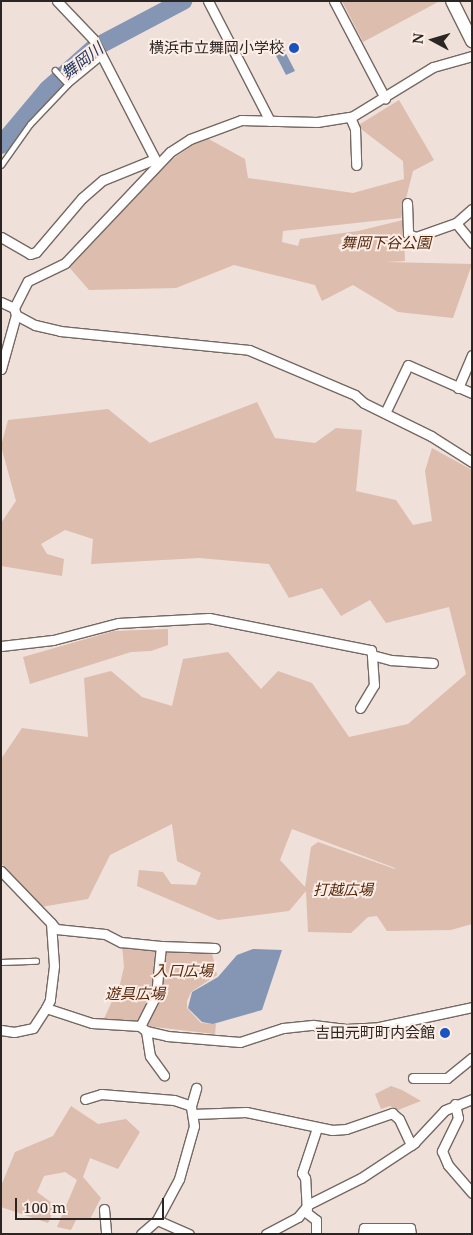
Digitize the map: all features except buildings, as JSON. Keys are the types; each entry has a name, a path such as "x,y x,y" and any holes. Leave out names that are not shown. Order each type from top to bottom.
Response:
{"street":[{"path":"57,1 93,39 157,162"},
{"path":"208,1 270,121"},
{"path":"334,1 384,98"},
{"path":"452,1 472,41"},
{"path":"1,369 15,312 28,281 65,263 157,162 190,139 241,120 317,122 350,117 433,67 472,56"},
{"path":"350,117 356,129 356,165"},
{"path":"1,236 30,254 36,252 82,198 103,180 157,162"},
{"path":"407,202 408,234 416,237 456,223 472,208"},
{"path":"456,223 472,243"},
{"path":"1,302 35,325 60,331 249,350 332,384 431,436 472,462"},
{"path":"458,388 472,355"},
{"path":"385,413 408,365 472,394"},
{"path":"1,646 53,640 118,622 209,618 371,650 374,685 360,708"},
{"path":"372,655 433,663"},
{"path":"1,871 56,929 111,935 122,942 161,946 216,948"},
{"path":"1,1030 33,1028 46,1008 54,975 50,923"},
{"path":"161,946 156,995 143,1029 150,1056 164,1075"},
{"path":"46,1008 92,1023 240,1042 282,1028 313,1025 346,1029 379,1027 472,1006"},
{"path":"413,1078 447,1078 472,1058"},
{"path":"141,1234 157,1220 186,1158 194,1126 192,1110 196,1088"},
{"path":"85,1100 101,1094 174,1100 192,1110 246,1112 316,1128 346,1129 392,1113 411,1145"},
{"path":"266,1234 298,1217 306,1208 361,1178 411,1145 445,1110 455,1104 472,1099"},
{"path":"455,1104 458,1118 442,1151 448,1165 472,1193"},
{"path":"316,1128 302,1173 305,1178 306,1213 316,1220 316,1234"},
{"path":"104,1209 106,1234"},
{"path":"157,1220 189,1234"},
{"path":"363,1234 364,1228 410,1228 411,1234"}],"lane":[{"path":"1,165 30,124 66,81 102,56"},
{"path":"55,70 66,81"},
{"path":"1,962 36,961"}],"green space":[{"path":"342,1 438,1 438,2 363,42"},
{"name":"舞岡下谷公園","path":"399,100 434,160 413,171 401,218 283,231 282,242 298,246 300,239 358,231 403,220 405,261 385,262 472,264 453,318 398,312 353,285 322,301 315,285 234,265 176,288 89,290 68,266 162,166 205,137 245,159 248,178 353,193 404,179 403,161 357,126"},
{"name":"打越広場","path":"257,402 275,438 315,443 336,428 362,430 356,491 396,500 413,525 432,521 425,471 432,448 472,470 472,924 451,930 387,931 377,916 368,917 351,933 308,932 306,891 289,911 218,920 137,886 139,870 163,872 171,884 196,885 201,873 177,861 172,824 110,855 88,899 41,907 1,863 1,759 22,728 88,737 84,678 111,671 142,697 172,706 183,659 228,652 261,689 278,671 312,683 349,737 408,724 466,674 449,607 386,623 370,600 341,616 322,588 289,598 269,564 199,558 91,564 93,539 65,530 41,544 47,554 64,559 62,576 1,566 1,523 16,501 1,446 8,420 108,409 150,443","holes":["292,829 395,868 318,842 311,847 305,887 280,860"]},
{"path":"168,629 168,645 151,651 131,652 30,684 23,657 114,631"},
{"name":"遊具広場","path":"122,945 158,950 152,998 139,1022 102,1023 120,984 124,967"},
{"name":"入口広場","path":"175,948 212,953 217,975 191,992 187,1001 187,1008 201,1023 216,1024 215,1034 146,1026 163,949"},
{"path":"391,1086 421,1101 398,1110 390,1106 381,1109 375,1094"},
{"path":"71,1106 98,1124 126,1119 140,1132 118,1169 90,1158 83,1177 101,1198 90,1219 76,1220 71,1230 57,1227 77,1180 65,1172 44,1176 37,1192 56,1206 48,1223 1,1207 1,1186 15,1152 53,1136"}],"water":[{"path":"278,38 295,71 286,75 269,42"},
{"path":"253,949 282,950 262,1010 213,1024 202,1022 188,1008 192,992 218,977 237,955"}],"waterway":[{"name":"舞岡川","path":"1,145 48,89 94,48 183,1"}],"place":[{"name":"横浜市立舞岡小学校","path":"294,48"},
{"name":"吉田元町町内会館","path":"445,1033"}]}
